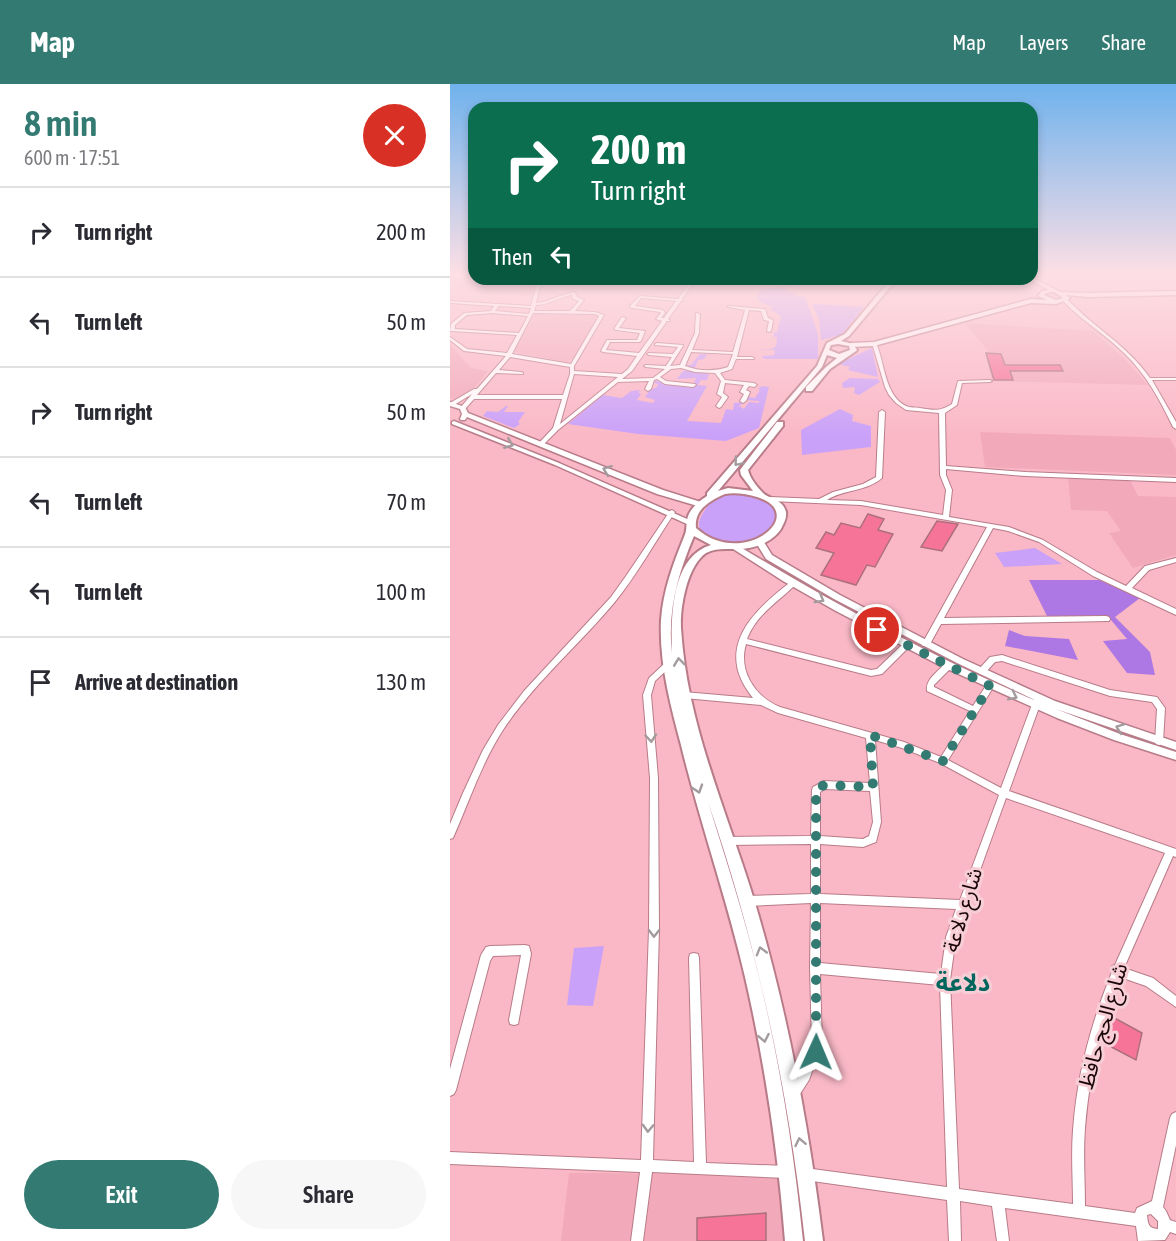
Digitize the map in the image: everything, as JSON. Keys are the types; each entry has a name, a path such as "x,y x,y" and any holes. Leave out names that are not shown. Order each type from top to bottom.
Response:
{"highway":[{"path":"794,1241 788,1172 752,976 716,843 694,776 667,666 665,628 667,601 691,526 704,502 820,366 826,346 847,335 853,328"},
{"path":"814,1241 807,1174 767,970 705,774 684,696 676,634 676,615 682,587 698,555 709,549 759,541 777,528 781,520 780,512 770,499 759,493 745,475 745,467 821,376 850,350 853,336 860,328"},
{"path":"833,343 850,350"},
{"path":"825,351 833,356 850,350"},
{"path":"704,502 728,491 759,493"},
{"path":"691,526 702,539 728,546"},
{"path":"684,550 695,549 698,555"}],"main road":[{"path":"850,350 932,328"},
{"path":"451,404 496,426 637,482 704,502"},
{"path":"452,424 462,420 464,411"},
{"path":"452,424 483,434 672,512 691,526"},
{"path":"483,434 496,426"},
{"path":"625,492 637,482"},
{"path":"759,541 769,557 907,645 948,666 990,686 1176,746"},
{"path":"728,546 794,583 982,671 1037,702 1176,756"}],"street":[{"path":"464,411 480,388 509,355 523,328"},
{"path":"556,429 572,369 595,328"},
{"path":"617,328 644,332 639,341"},
{"path":"541,444 556,429 624,376 654,343 663,328"},
{"path":"681,366 690,351 697,328"},
{"path":"646,366 669,368 681,366 695,371 717,372 730,368 742,328"},
{"path":"1095,328 1127,353 1150,379 1176,427"},
{"path":"452,329 520,334"},
{"path":"450,338 463,349 554,362 572,369 624,376"},
{"path":"641,355 603,351 609,341 639,341 681,346 669,368 655,379 648,389"},
{"path":"873,344 883,379 901,405 906,408 942,412 954,405 960,382 990,381"},
{"path":"690,351 752,358"},
{"path":"649,354 675,356"},
{"path":"547,369 549,364 554,362"},
{"path":"494,371 521,373"},
{"path":"717,372 723,381 720,394 725,397 719,406"},
{"path":"743,401 747,392 743,392 756,378"},
{"path":"618,381 655,379 693,385"},
{"path":"1150,379 1176,379"},
{"path":"723,381 751,385"},
{"path":"565,422 597,391 608,387"},
{"path":"451,404 480,388"},
{"path":"473,397 565,398"},
{"path":"822,500 834,493 869,484 879,478 882,412"},
{"path":"942,412 943,475 949,490 946,517"},
{"path":"560,415 572,415"},
{"path":"943,467 1025,474 1176,480"},
{"path":"770,499 869,504 1019,532 1041,541 1095,573 1176,612"},
{"path":"780,512 787,506 802,501"},
{"path":"450,835 476,773 503,725 532,688 609,604 672,512"},
{"path":"926,644 991,526"},
{"path":"1127,589 1147,568 1176,560"},
{"path":"760,702 746,682 742,670 739,656 742,640 764,608 794,583"},
{"path":"940,621 1106,620"},
{"path":"742,640 871,673 880,670 907,645"},
{"path":"982,671 993,659 1002,658 1110,693 1154,699 1161,708 1159,742"},
{"path":"637,1241 647,1166 654,929 654,778 647,695 652,680 667,666"},
{"path":"948,666 930,684 930,689 975,710"},
{"path":"943,761 990,686"},
{"path":"684,696 760,702 778,710 870,735 943,761 991,784 1003,793 1173,852"},
{"name":"شارع دلاعة","path":"955,1241 945,980 951,937 1037,702"},
{"path":"728,841 816,840 863,843 873,839 877,829 870,735"},
{"path":"791,1096 805,1076 816,1052 815,898 818,788 824,785 873,787"},
{"name":"شارع الحج حافظ","path":"1079,1211 1079,1128 1089,1062 1116,970 1173,852"},
{"path":"747,901 815,898 962,905"},
{"path":"450,1090 485,959 490,951 525,950 514,1020"},
{"path":"694,958 700,1167"},
{"path":"815,968 945,980"},
{"path":"1116,970 1149,982 1176,1002"},
{"path":"1156,1209 1176,1118"},
{"path":"450,1158 788,1172 952,1196 1079,1211 1141,1223"},
{"path":"998,1201 1003,1241"},
{"path":"1151,1207 1156,1209 1171,1227 1161,1236 1149,1239 1141,1223 1144,1209 1151,1207"}],"shaded area":[{"path":"527,328 591,328 575,357 567,362 514,352"},
{"path":"778,328 816,328 818,359 764,359 762,356 774,355 775,350 758,350 772,349 776,346 777,337 774,337 774,333 768,333 777,332"},
{"path":"820,328 847,328 841,335 821,340"},
{"path":"969,328 1045,328 1093,331 1125,359 1148,385 992,381 985,352 988,351"},
{"path":"450,344 471,368 488,371 475,387 458,398 450,399"},
{"path":"872,348 878,377 848,370 850,367 838,364"},
{"path":"700,354 714,355 707,355 704,359 698,360 694,370 709,374 707,380 701,380 698,385 694,383 696,378 677,379 683,371 693,370 684,365 691,365"},
{"path":"850,378 878,379 880,382 859,395 854,393 855,387 843,388 842,383"},
{"path":"655,381 707,386 687,421 721,423 726,409 733,410 734,403 745,402 739,406 744,409 749,402 759,403 759,401 746,400 746,397 755,398 760,390 758,389 762,386 769,387 759,428 726,441 638,434 568,424 603,395 622,398 631,391 641,390 638,392 641,394 637,400 653,403 655,400 645,397 650,390 657,387 658,384 654,383"},
{"path":"508,406 504,412 525,412 518,422 520,424 514,428 483,416 487,411 498,412"},
{"path":"840,409 853,415 852,421 871,426 871,447 802,455 801,430"},
{"path":"980,432 1170,438 1176,450 1176,475 985,467"},
{"path":"1068,477 1130,480 1138,496 1176,497 1176,555 1133,568 1109,533 1121,531 1107,511 1071,510"},
{"path":"741,493 761,498 772,506 776,515 773,525 765,534 752,540 737,543 709,539 700,530 699,523 703,513 714,500 729,494"},
{"path":"1035,548 1062,564 1004,567 995,553"},
{"path":"1029,580 1099,580 1140,598 1115,617 1150,652 1155,675 1127,673 1103,641 1127,639 1111,620 1048,618"},
{"path":"1009,630 1025,636 1069,639 1078,660 1005,646"},
{"path":"604,946 593,1006 567,1005 574,948"},
{"path":"569,1173 781,1174 785,1241 561,1241"}],"building":[{"path":"986,353 1001,354 1005,365 1060,365 1063,371 1010,371 1013,380 994,380"},
{"path":"868,514 884,519 878,530 893,534 875,567 867,565 856,585 821,575 834,553 816,548 826,532 834,535 841,523 860,528"},
{"path":"937,521 958,524 942,551 921,547"},
{"path":"1109,1015 1142,1033 1136,1060 1102,1042"},
{"path":"766,1213 766,1241 697,1241 697,1218"}],"district":[{"name":"دلاعة","path":"963,983"}],"route":[{"path":"816,1052 816,790 824,785 873,787 870,735 904,745 943,761 990,686 877,630"}]}
